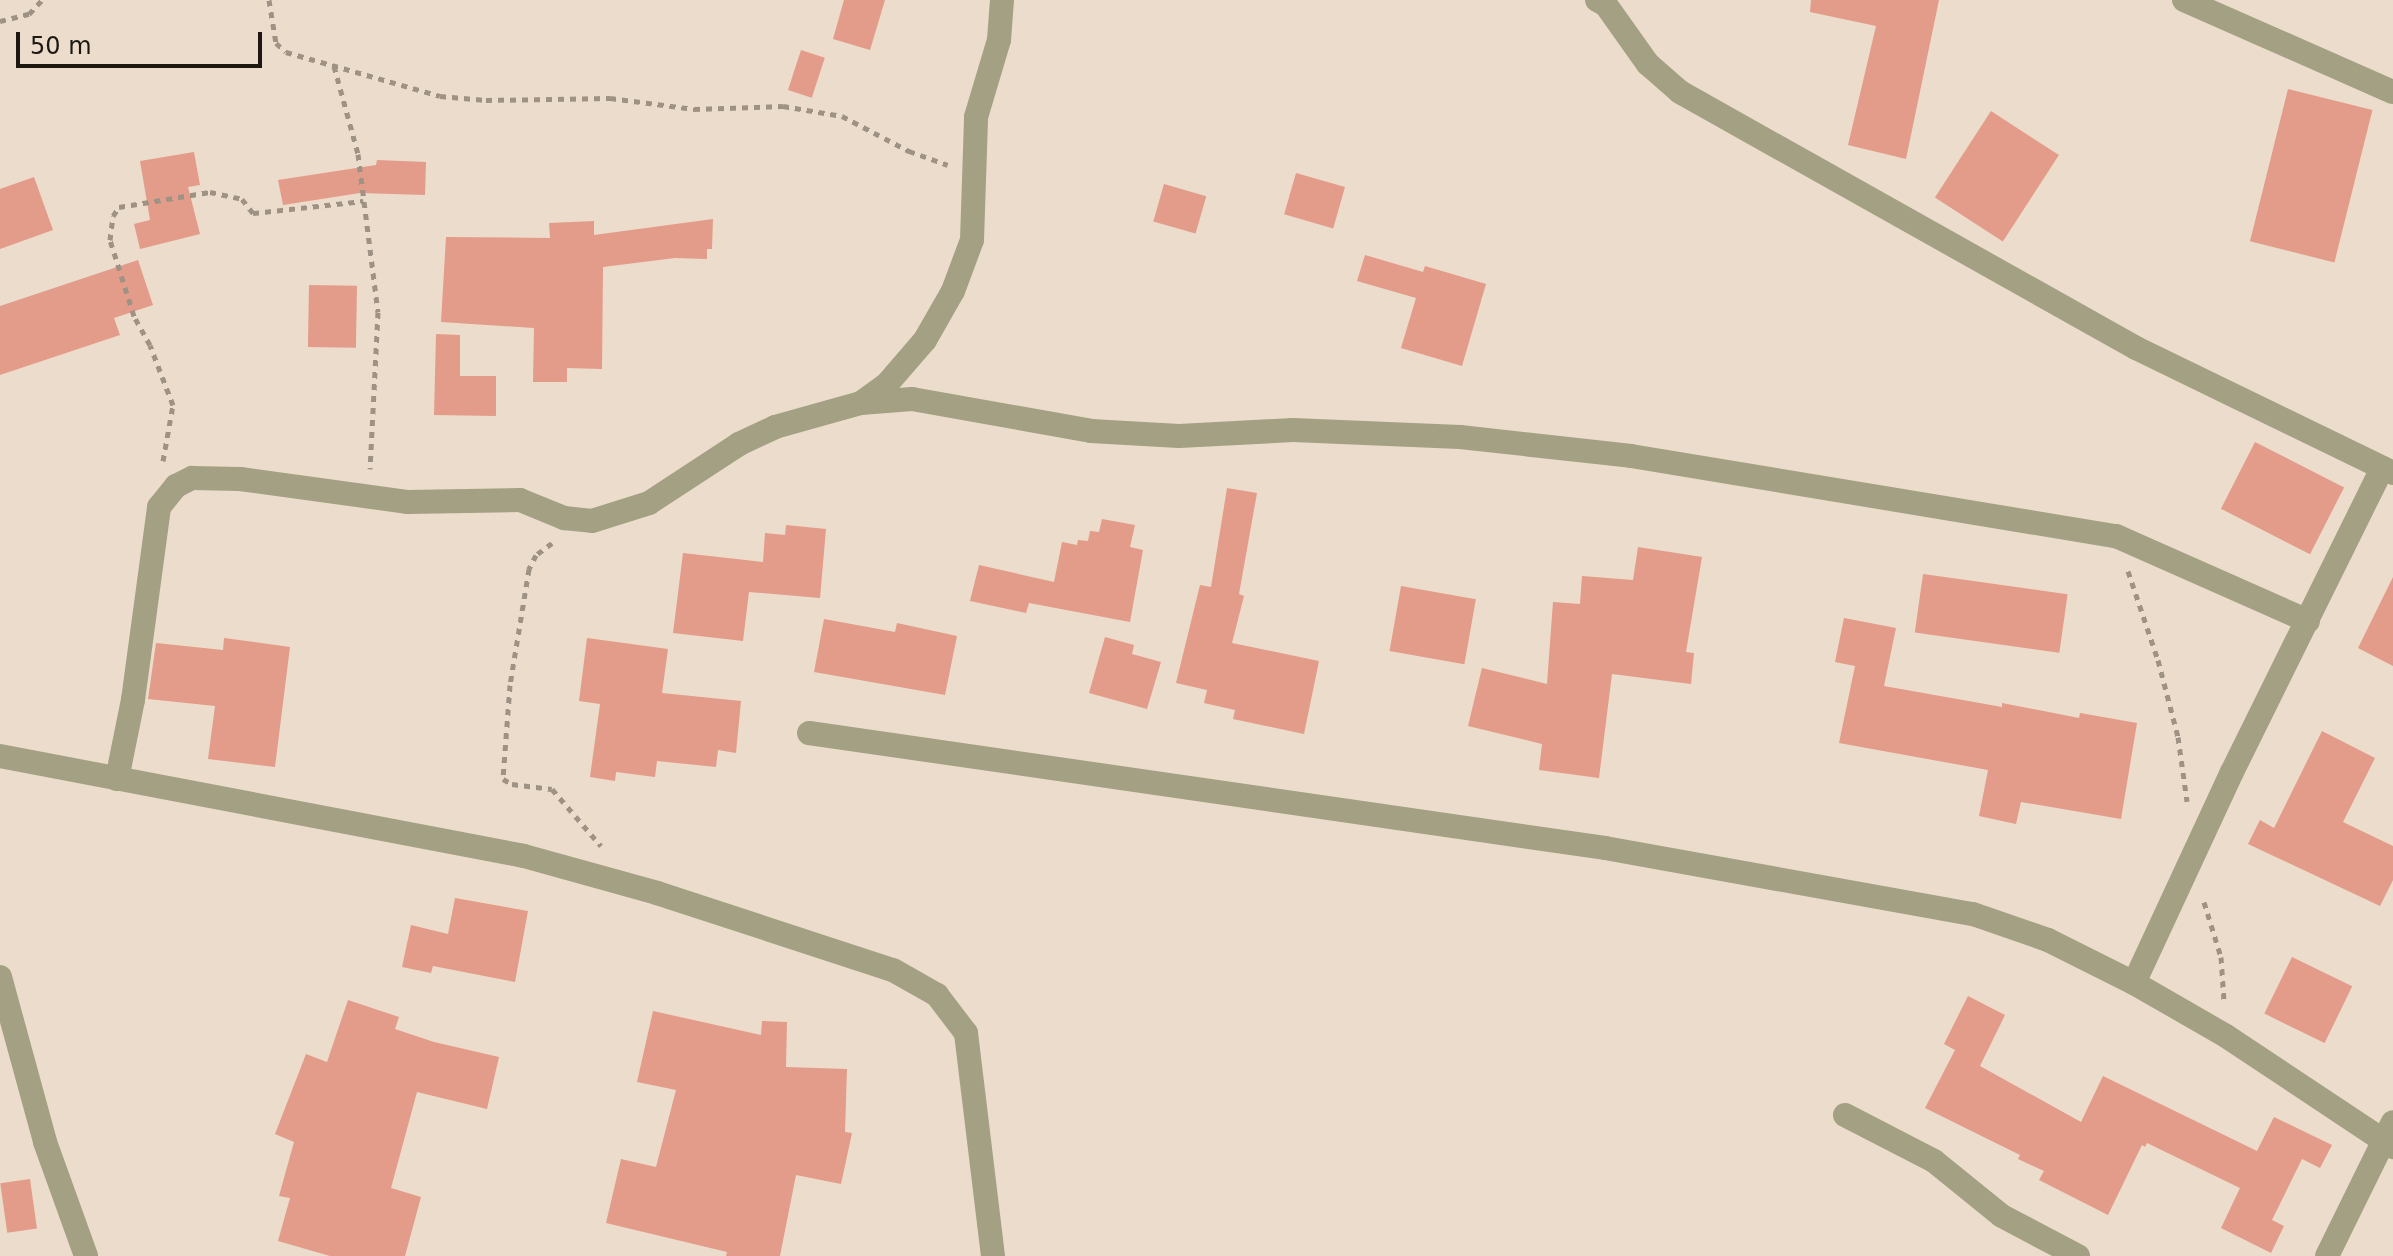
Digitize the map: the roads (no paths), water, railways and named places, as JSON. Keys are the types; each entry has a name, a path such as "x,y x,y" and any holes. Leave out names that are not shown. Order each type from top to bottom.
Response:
{"street":[{"path":"861,403 906,365 953,291 972,240 976,117 999,40 1002,0"},
{"path":"2184,0 2393,92"},
{"path":"1603,2 1648,64 1680,92 2136,348 2388,470 2308,621 2134,983"},
{"path":"117,779 133,700 159,507 166,494 192,478 240,479 408,502 520,500 564,518 592,521 649,503 739,444 775,427 861,403 912,399 1091,431 1179,436 1293,430 1460,437 1631,456 2116,536 2308,621"},
{"path":"809,733 1605,848 1973,914 2048,940 2134,983 2390,1137 2327,1256"},
{"path":"0,756 524,856 657,893 893,970 937,995 966,1033 993,1256"},
{"path":"0,977 45,1142 86,1256"},
{"path":"1845,1115 1934,1161 2002,1216 2078,1256"}]}
